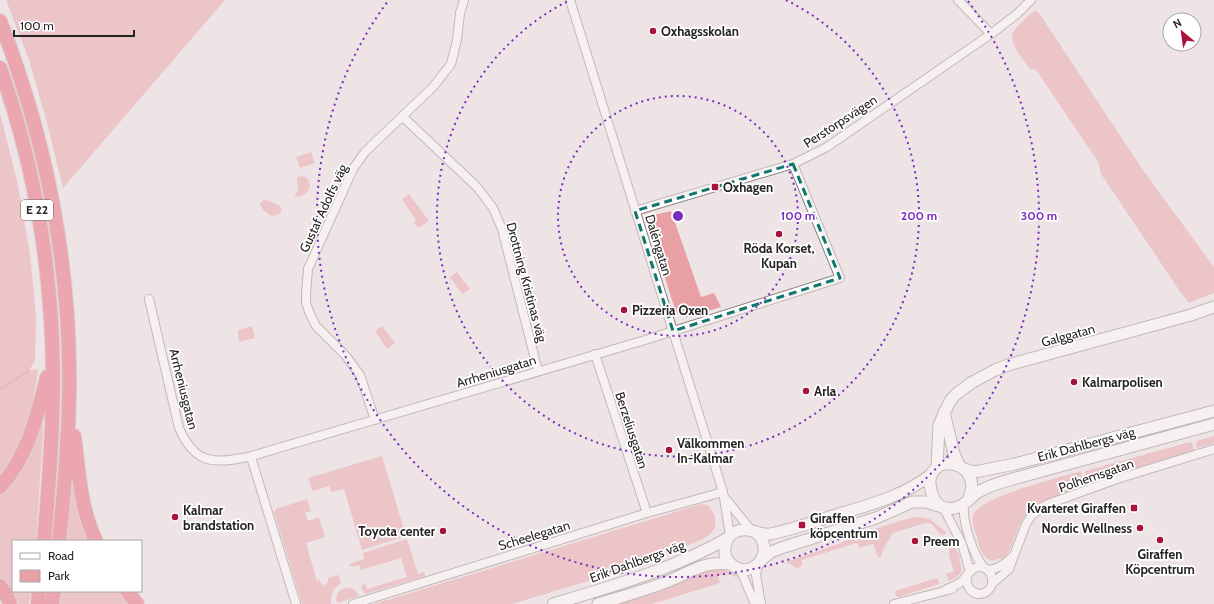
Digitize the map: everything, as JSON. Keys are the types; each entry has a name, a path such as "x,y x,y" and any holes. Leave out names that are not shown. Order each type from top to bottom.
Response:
{"highway":[{"name":"E 22","path":"0,21 22,80 34,119 52,198 61,255 68,331 69,399 66,467 59,540"},
{"name":"E 22","path":"0,68 17,123 36,202 49,299 52,357 51,440 44,540"},
{"path":"0,487 13,470 30,436 37,416 52,357"},
{"path":"69,399 82,501 85,516 96,540"},
{"path":"0,586 6,594 10,604"},
{"path":"38,604 39,592"},
{"path":"52,604 54,592"},
{"path":"128,592 137,604"}],"main road":[{"name":"Galggatan","path":"934,471 939,424 944,412 955,395 971,383 1008,365 1191,315 1214,307"},
{"name":"Erik Dahlbergs väg","path":"553,604 647,575 711,548 740,530 768,534 884,501 912,488 934,471 946,464 962,467 973,472 980,471 1015,464 1214,411"},
{"path":"944,412 954,454 971,483 971,493 966,502"},
{"name":"Erik Dahlbergs väg","path":"598,604 669,581 708,564 735,566 748,569 760,562 771,552 876,518 907,504 918,501 954,509 966,502 978,492 989,487 1020,477 1214,424"},
{"path":"934,471 930,482 931,492 935,501 941,506"},
{"path":"754,532 760,537 764,546 764,551 760,562"},
{"path":"729,536 724,551 725,556 735,566"}],"street":[{"name":"Gustaf Adolfs väg","path":"375,420 360,375 346,356 316,326 310,314 306,303 306,281 308,269 316,248 353,168 366,152 433,87 451,64 457,40 460,13 464,0"},
{"name":"Daléngatan","path":"570,0 724,494 729,536"},
{"path":"958,0 990,34"},
{"name":"Perstorpsvägen","path":"635,211 793,164 827,147 990,34 1017,14 1031,0"},
{"name":"Drottning Kristinas väg","path":"403,117 477,187 493,208 502,229 538,371"},
{"name":"Arrheniusgatan","path":"149,299 179,428 184,438 192,449 200,456 210,460 229,461 251,457 673,331 840,278 793,164"},
{"name":"Berzeliusgatan","path":"595,354 647,513"},
{"name":"Polhemsgatan","path":"993,583 1009,569 1026,524 1031,516 1048,504 1117,479 1214,449"},
{"path":"251,457 296,604"},
{"name":"Daléngatan","path":"724,494 754,532"},
{"name":"Scheelegatan","path":"353,604 647,513 724,494"},
{"path":"947,589 957,588 970,590 974,593 980,594 991,588 993,583 992,577 972,548 965,517 966,502"},
{"path":"941,506 962,544 968,574 966,584 970,590"},
{"path":"894,604 947,589 962,582 974,568 995,569 1013,557"},
{"path":"760,562 756,576 761,604"},
{"path":"735,566 755,604"}],"highlighted area":[{"path":"793,164 840,278 673,331 635,211"}],"green space":[{"path":"6,0 225,0 63,188 46,119 29,60"},
{"path":"1035,10 1039,13 1145,173 1214,267 1214,293 1189,303 1101,174 1097,160 1036,70 1030,69 1017,51 1012,37 1013,33"},
{"path":"0,113 18,185 30,254 36,315 35,360 29,371 38,369 30,413 22,439 9,465 0,478"},
{"path":"311,152 315,163 300,168 296,157"},
{"path":"303,176 308,179 310,186 307,192 300,197 294,196 298,191 297,177"},
{"path":"409,194 429,221 418,228 414,222 416,220 402,199"},
{"path":"264,199 279,205 282,210 279,214 272,216 265,212 260,204"},
{"path":"671,211 701,297 714,293 721,307 689,317 684,317 676,313 648,223 654,215"},
{"path":"457,272 470,289 462,294 450,277"},
{"path":"252,326 255,338 239,342 238,330"},
{"path":"382,326 395,343 387,349 375,331"},
{"path":"43,417 36,540 12,540 12,592 31,592 29,604 17,604 9,587 0,577 0,495 14,478"},
{"path":"1214,436 1214,443 1198,448 1196,446 1197,441"},
{"path":"1190,442 1192,443 1194,450 1088,486 1085,471"},
{"path":"382,456 406,536 362,550 344,489 331,492 329,486 313,491 308,478"},
{"path":"1081,471 1084,487 1056,496 1030,510 1019,526 1011,548 1003,560 1001,558 992,561 983,554 973,522 974,513 981,507 992,500 1023,488"},
{"path":"73,473 90,540 67,540"},
{"path":"307,499 311,511 305,513 308,521 319,517 325,537 306,543 317,581 319,580 321,584 325,585 328,582 328,578 339,575 341,583 333,592 331,604 302,604 274,512 276,509"},
{"path":"701,504 708,505 715,516 715,528 709,535 701,540 628,569 512,604 374,604"},
{"path":"918,517 930,519 947,533 944,535 940,534 932,524 925,523 893,533 884,548 881,557 878,557 873,544 859,548 857,543 802,560 802,566 797,568 786,562 841,543 858,534 910,518"},
{"path":"407,539 418,574 424,572 425,576 365,594 361,588 362,585 365,584 367,589 407,577 401,558 361,570 359,565 352,567 349,564 364,559 363,553"},
{"path":"953,543 959,555 962,571 956,578 949,581 946,574 954,571 949,553 949,549"},
{"path":"722,569 734,574 739,579 729,574 724,574 718,576 720,583 652,604 609,604 706,570"},
{"path":"937,578 939,584 899,597 896,596 895,591"},
{"path":"344,588 353,589 359,596 337,603 336,598 340,591"},
{"path":"62,592 120,592 128,604 60,604"}],"waterway":[{"path":"0,389 29,371"}],"place":[{"name":"Oxhagsskolan","path":"653,31"},
{"name":"Oxhagen","path":"715,187"},
{"name":"Röda Korset, Kupan","path":"779,234"},
{"name":"Pizzeria Oxen","path":"624,310"},
{"name":"Kalmarpolisen","path":"1074,382"},
{"name":"Arla","path":"806,391"},
{"name":"Välkommen In-Kalmar","path":"669,450"},
{"name":"Kvarteret Giraffen","path":"1134,508"},
{"name":"Kalmar brandstation","path":"175,517"},
{"name":"Giraffen köpcentrum","path":"802,525"},
{"name":"Nordic Wellness","path":"1140,528"},
{"name":"Toyota center","path":"443,531"},
{"name":"Giraffen Köpcentrum","path":"1160,540"},
{"name":"Preem","path":"915,541"}]}
